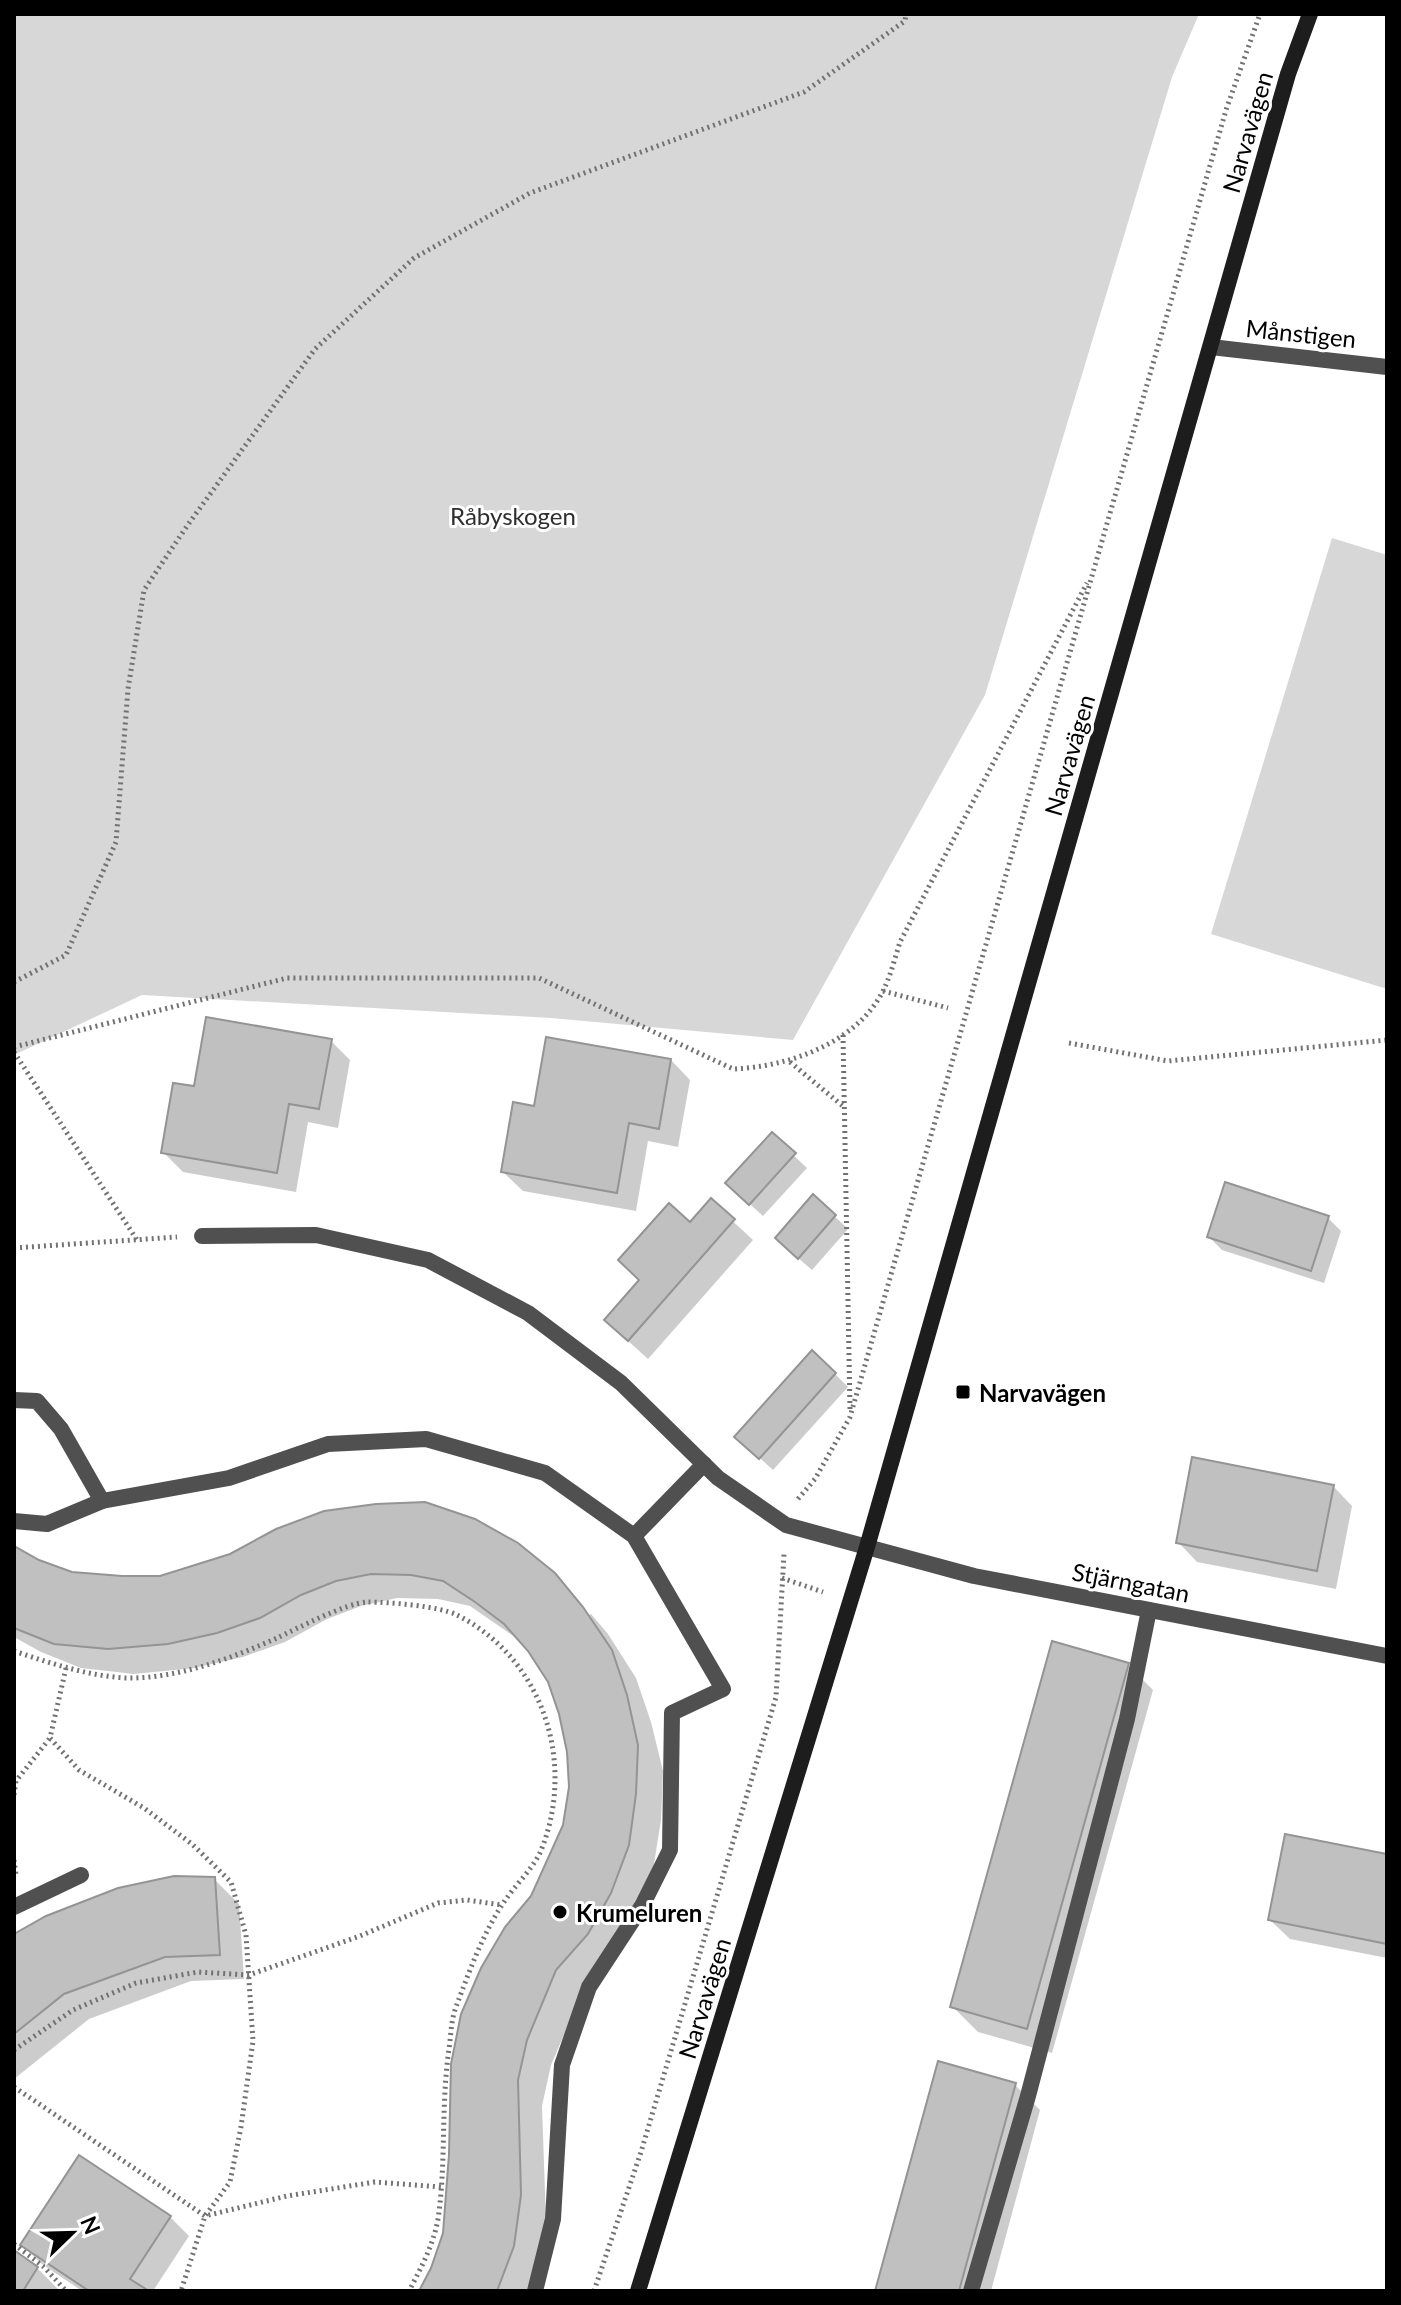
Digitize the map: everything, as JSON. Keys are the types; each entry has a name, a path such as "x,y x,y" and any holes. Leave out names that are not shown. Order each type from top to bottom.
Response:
{"main road":[{"name":"Narvavägen","path":"638,2291 867,1547 1288,74 1310,14"}],"street":[{"name":"Månstigen","path":"1211,347 1387,367"},
{"name":"Stjärngatan","path":"202,1236 316,1235 428,1260 528,1313 621,1383 718,1478 786,1525 974,1576 1387,1656"},
{"path":"14,1400 37,1401 45,1410 61,1429 102,1501"},
{"path":"14,1521 47,1524 102,1501 229,1478 328,1444 426,1439 545,1473 634,1536 723,1689 672,1713 670,1850 642,1906 589,1987 562,2065 553,2219 535,2291"},
{"path":"634,1536 704,1464"},
{"path":"971,2291 1028,2096 1127,1719 1149,1610"},
{"path":"14,1907 81,1875"}],"path":[{"path":"14,982 66,955 116,842 128,689 144,590 315,349 414,258 530,193 804,92 905,21 906,14"},
{"path":"594,2291 641,2152 776,1697 786,1525 797,1500 815,1479 850,1417 1226,110 1260,14"},
{"path":"137,1240 14,1049 287,978 539,978 733,1069 761,1068 790,1062 818,1050 843,1034 865,1014 883,991 900,942 1093,571"},
{"path":"883,991 948,1008"},
{"path":"843,1034 850,1417"},
{"path":"1069,1043 1168,1061 1387,1040"},
{"path":"790,1062 844,1107"},
{"path":"14,1248 202,1236"},
{"path":"782,1578 851,1601"},
{"path":"14,1651 66,1668 126,1678 192,1670 243,1653 363,1602 411,1605 454,1613 498,1642 526,1674 548,1721 556,1787 542,1850 502,1905 475,1958 454,2012 443,2090 439,2215 431,2247 409,2291"},
{"path":"14,1795 16,1781 50,1738 66,1668"},
{"path":"50,1738 79,1770 144,1808 192,1844 231,1882 246,1935 253,2041 241,2127 230,2182 205,2216 181,2291"},
{"path":"14,2050 73,2010 136,1983 198,1972 249,1975 360,1936 438,1903 467,1900 502,1905"},
{"path":"14,2087 205,2216 287,2196 375,2182 441,2187"},
{"path":"14,2244 44,2267 66,2291"}],"green space":[{"name":"Råbyskogen","path":"14,14 1199,14 1172,77 985,695 793,1040 551,1018 142,995 14,1055"},
{"path":"1332,538 1387,555 1387,989 1211,934"}],"building":[{"path":"206,1017 332,1039 319,1109 289,1104 277,1173 161,1153 173,1083 194,1086"},
{"path":"546,1037 671,1059 659,1129 629,1123 617,1193 501,1172 513,1102 534,1106"},
{"path":"772,1132 796,1153 749,1205 725,1183"},
{"path":"1225,1182 1329,1216 1311,1271 1207,1237"},
{"path":"813,1194 836,1215 798,1259 775,1238"},
{"path":"711,1198 735,1219 628,1341 604,1320 639,1280 618,1260 669,1203 690,1222"},
{"path":"812,1350 836,1373 759,1459 734,1437"},
{"path":"1192,1457 1334,1485 1317,1571 1176,1543"},
{"name":"Krumeluren","path":"425,1502 475,1519 518,1543 555,1573 612,1650 627,1695 638,1745 636,1794 629,1845 611,1893 588,1934 556,1970 527,2040 518,2080 521,2195 514,2246 497,2291 419,2291 443,2233 451,2064 461,2014 481,1968 505,1927 531,1896 563,1825 569,1787 567,1752 548,1682 528,1651 504,1624 443,1581 411,1575 371,1574 336,1581 301,1595 260,1618 217,1633 168,1644 108,1649 54,1644 14,1628 14,1546 39,1560 72,1572 160,1576 230,1554 276,1529 324,1511"},
{"path":"1052,1641 1129,1663 1027,2029 950,2007"},
{"path":"1285,1834 1387,1854 1387,1944 1268,1920"},
{"path":"174,1876 215,1877 220,1955 165,1957 64,1994 14,2034 14,1934 46,1916 118,1888"},
{"path":"938,2061 1016,2083 959,2291 875,2291"},
{"path":"79,2155 171,2216 130,2279 149,2291 89,2291 20,2245"},
{"path":"14,2250 38,2267 23,2291 14,2291"}],"place":[{"name":"Narvavägen","path":"963,1392"},
{"name":"Krumeluren","path":"560,1912"}]}
